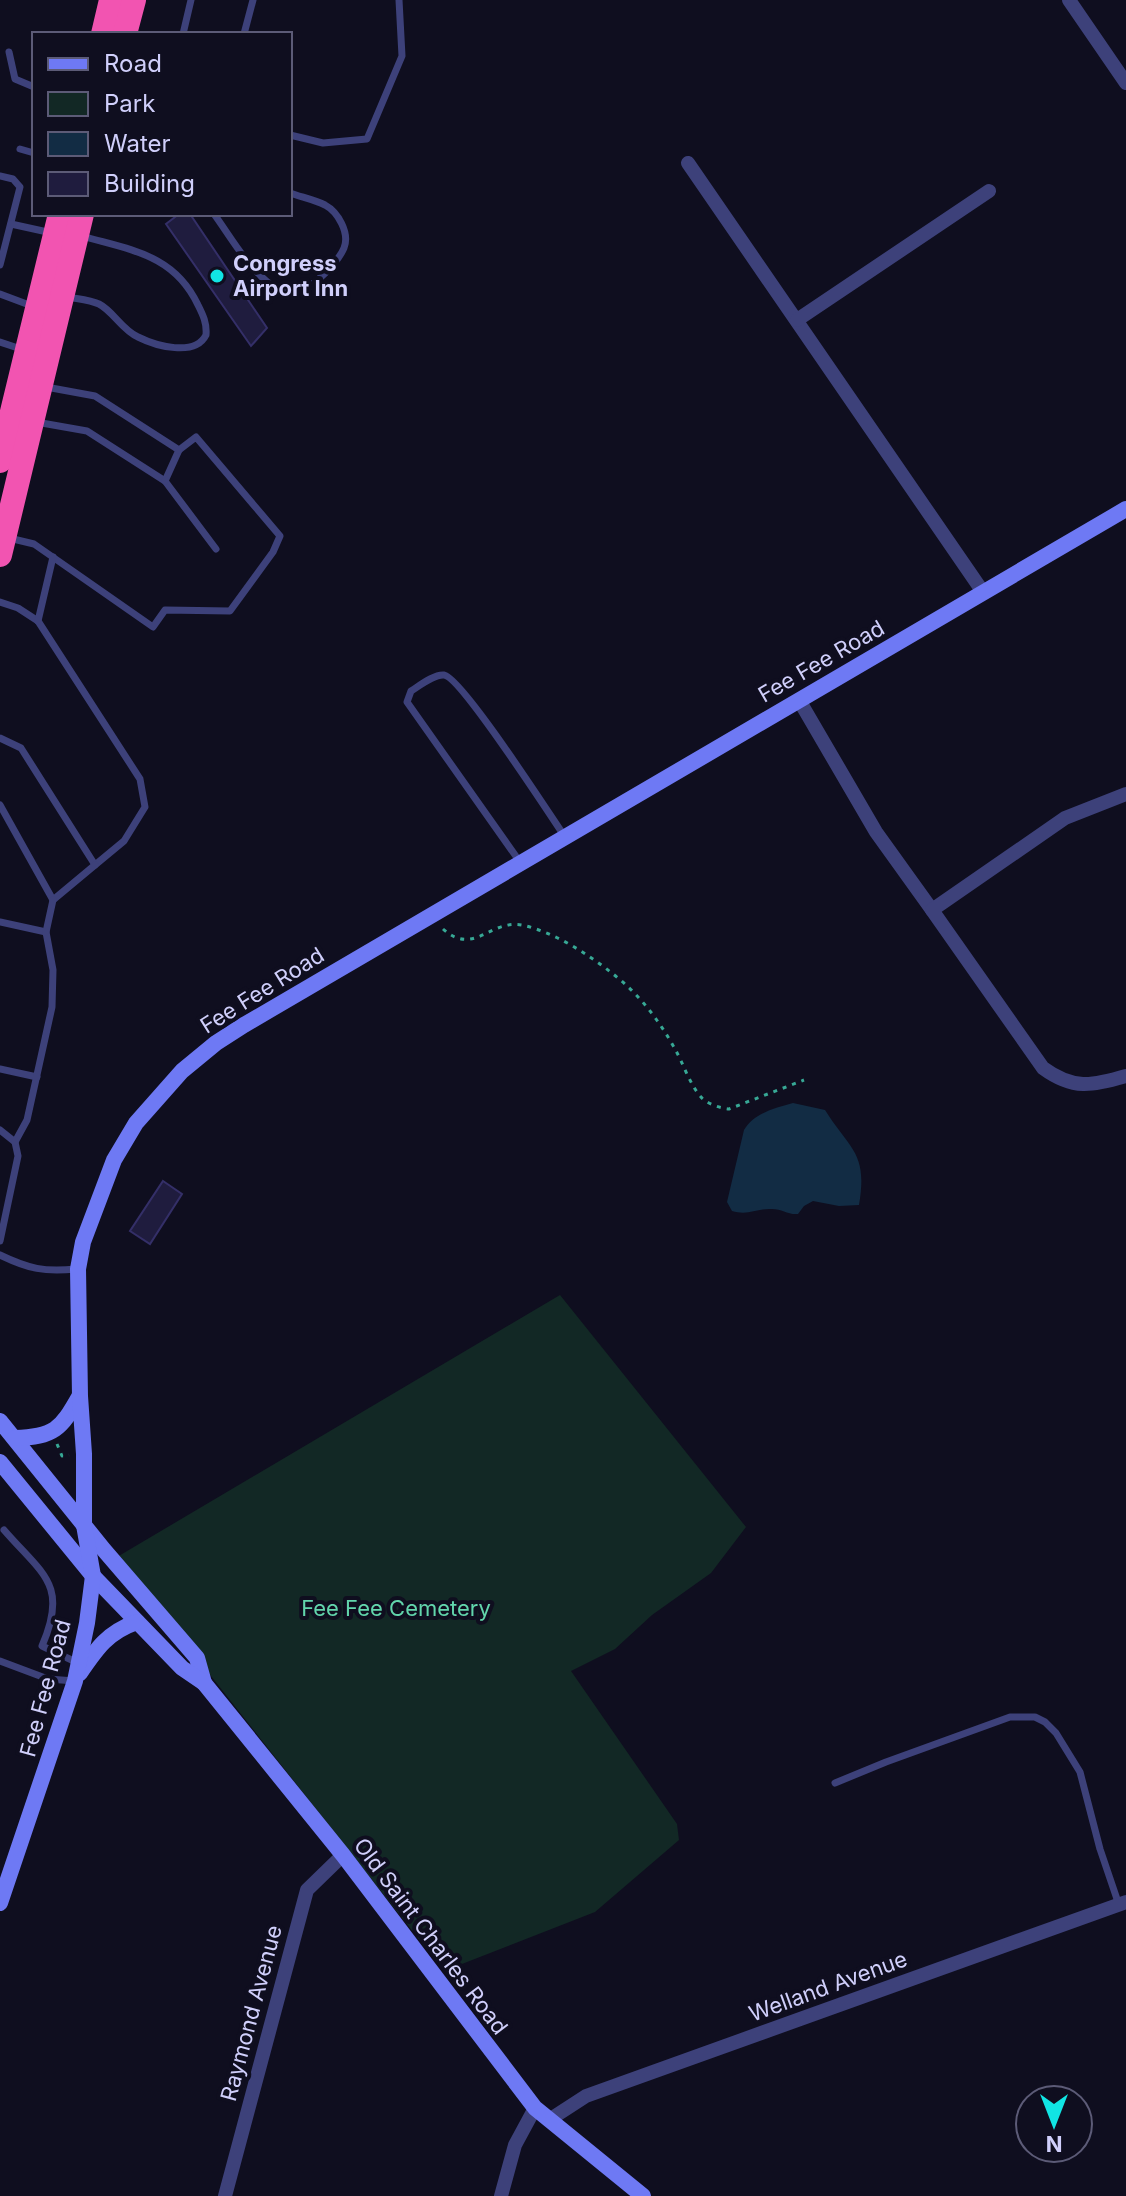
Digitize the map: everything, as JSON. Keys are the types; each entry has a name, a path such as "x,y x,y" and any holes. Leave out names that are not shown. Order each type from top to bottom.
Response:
{"highway":[{"path":"103,32 111,0"},
{"path":"126,32 134,0"},
{"path":"2,546 62,296 69,224"},
{"path":"2,447 38,307 69,224"}],"street":[{"path":"1069,0 1126,83"},
{"path":"688,163 983,592"},
{"path":"797,320 989,191"},
{"name":"Fee Fee Road","path":"0,1903 75,1681 93,1576 84,1525 80,1396 78,1269 83,1242 114,1160 148,1107 182,1071 244,1025 1126,509"},
{"path":"799,700 876,832 1043,1068 1058,1079 1076,1085 1096,1084 1126,1076"},
{"path":"932,910 1065,818 1126,794"},
{"path":"15,1438 41,1437 59,1428 80,1396"},
{"name":"Old Saint Charles Road","path":"0,1421 197,1658 204,1683"},
{"name":"Old Saint Charles Road","path":"3,1472 93,1576 182,1668 204,1683 343,1855 535,2108 643,2196"},
{"path":"75,1681 97,1648 118,1628 137,1622"},
{"name":"Raymond Avenue","path":"225,2196 307,1890 343,1855"},
{"name":"Welland Avenue","path":"549,2120 586,2096 1122,1904"},
{"path":"501,2196 515,2145 535,2108"}],"lane":[{"path":"183,32 191,0"},
{"path":"245,32 253,0"},
{"path":"292,135 323,143 367,139 402,56 399,0"},
{"path":"9,52 15,79 32,86"},
{"path":"20,149 32,152"},
{"path":"0,176 13,179 20,187 0,265"},
{"path":"216,216 262,278 286,294 299,293 330,266 344,248 345,236 340,220 327,206 292,194"},
{"path":"11,224 69,224 167,265 179,274 193,294 205,320 206,335 197,346 183,349 138,337 101,305 62,296"},
{"path":"0,294 38,307"},
{"path":"0,342 27,351"},
{"path":"40,386 95,396 179,450"},
{"path":"32,421 87,431 165,481 216,549"},
{"path":"2,546 34,544 153,627 165,610 230,611 273,552 280,536 196,437 179,450 165,481"},
{"path":"38,621 53,557"},
{"path":"0,602 18,608 38,621 140,779 145,807 124,841 53,900 46,932 53,970 52,1007 27,1120 15,1142"},
{"path":"520,862 407,702 411,691 439,675 452,679 474,705 565,837"},
{"path":"0,751 1,738 21,748 95,865"},
{"path":"0,805 53,900"},
{"path":"0,922 46,932"},
{"path":"0,1069 37,1077"},
{"path":"0,1130 15,1142 18,1156 0,1241"},
{"path":"0,1255 27,1268 48,1271 78,1269"},
{"path":"1,1528 45,1575 52,1589 53,1621 42,1646 78,1663"},
{"path":"0,1661 48,1679 75,1681"},
{"path":"835,1783 1010,1717 1035,1717 1056,1733 1080,1772 1100,1849 1122,1904"}],"path":[{"path":"429,915 451,936 461,940 472,940 501,927 520,925 556,938 602,965 625,983 648,1008 675,1048 701,1098 719,1108 729,1109 804,1080"},
{"path":"56,1440 62,1456 70,1455"}],"green space":[{"name":"Fee Fee Cemetery","path":"560,1295 746,1527 711,1573 652,1615 615,1649 571,1671 677,1824 679,1840 595,1912 444,1971 117,1557"}],"water":[{"path":"793,1103 825,1110 855,1153 861,1173 859,1205 839,1206 813,1201 798,1214 772,1209 743,1213 732,1211 727,1202 744,1130 759,1115"}],"building":[{"name":"Congress Airport Inn","path":"176,216 191,216 267,328 251,346 166,224"},
{"path":"163,1181 182,1194 150,1244 130,1231"}],"place":[{"name":"Congress Airport Inn","path":"217,276"}]}
